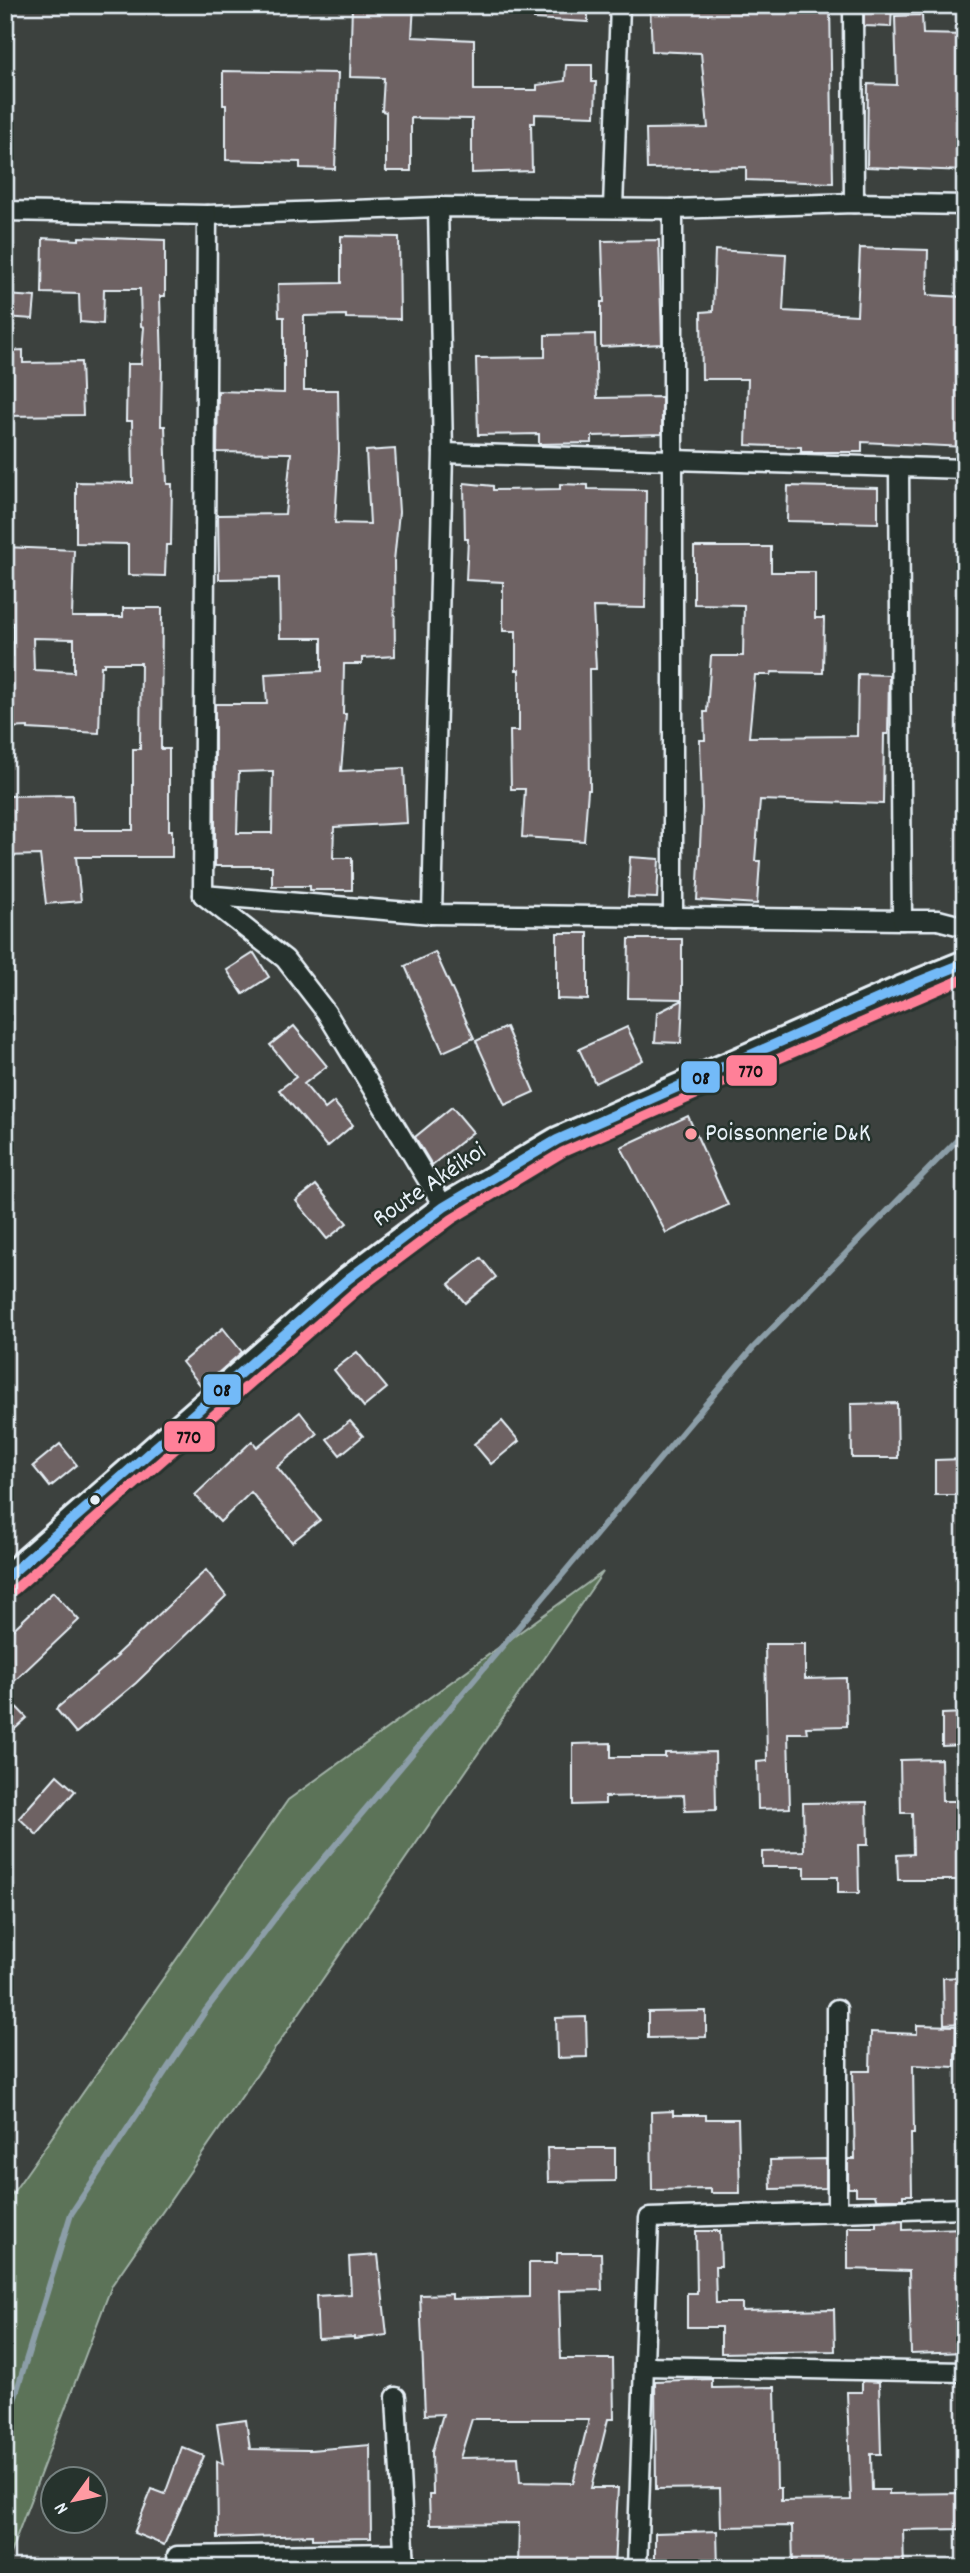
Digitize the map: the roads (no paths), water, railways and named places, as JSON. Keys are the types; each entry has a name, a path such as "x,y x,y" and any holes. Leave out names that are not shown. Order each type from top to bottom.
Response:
{"street":[{"path":"613,208 620,5"},
{"path":"853,5 854,203"},
{"path":"5,211 207,215 438,207 673,209 854,203 965,205"},
{"path":"432,914 443,453 438,207"},
{"path":"673,209 673,917"},
{"path":"203,895 207,215"},
{"path":"443,453 965,469"},
{"path":"899,467 902,920"},
{"path":"203,895 432,914 938,920 965,927"},
{"path":"203,895 285,959 307,987 326,1012 444,1207"},
{"name":"Route Akéikoi","path":"5,1579 348,1279 444,1207 557,1140 965,963"},
{"path":"836,2212 837,2009"},
{"path":"638,2568 649,2218 965,2208"},
{"path":"644,2366 965,2372"},
{"path":"177,2556 404,2560 396,2398"}],"waterway":[{"path":"5,2429 71,2214 206,2010 284,1906 753,1348 965,1132"}],"place":[{"name":"Poissonnerie D&K","path":"691,1134"}]}
